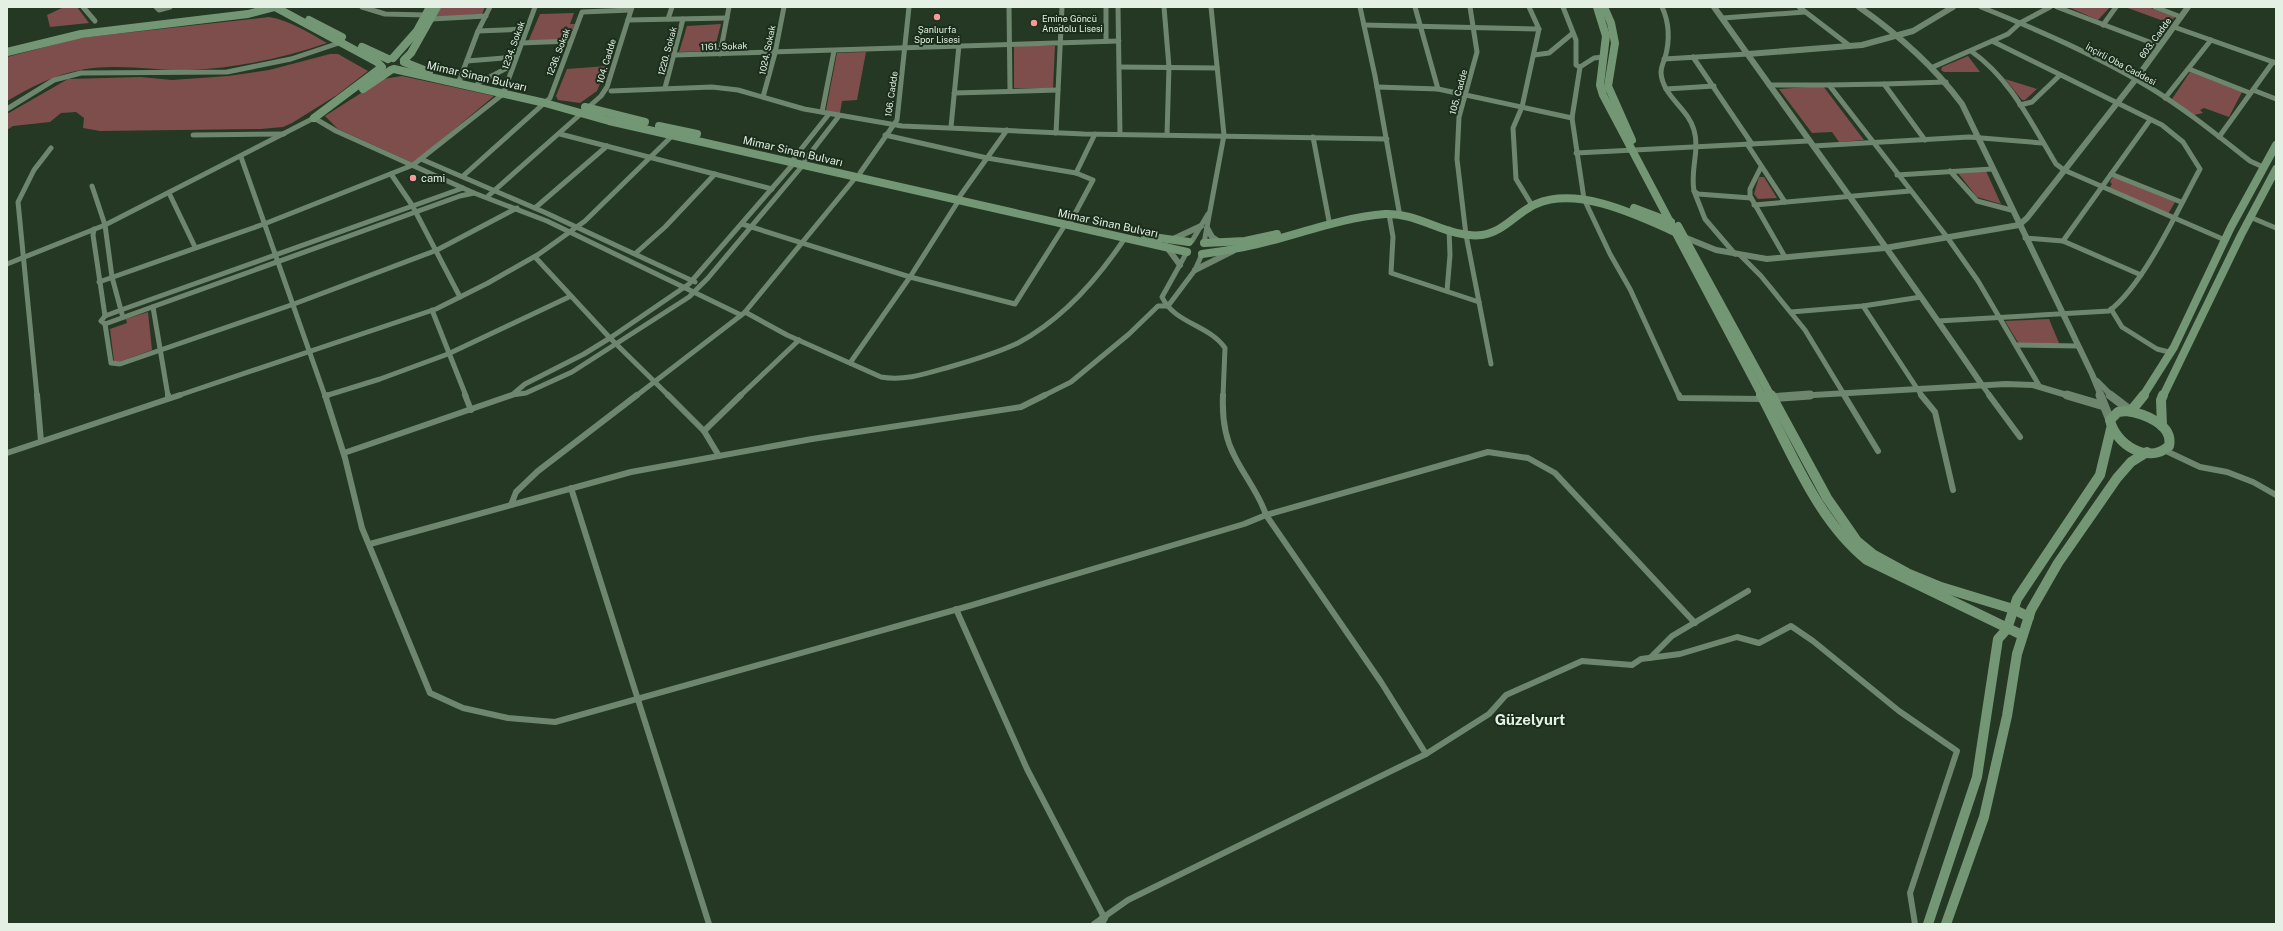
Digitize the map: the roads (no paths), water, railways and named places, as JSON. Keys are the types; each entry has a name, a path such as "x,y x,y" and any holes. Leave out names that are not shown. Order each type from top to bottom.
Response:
{"main road":[{"path":"7,47 70,31 256,7"},
{"path":"7,52 74,35 248,14 275,7"},
{"name":"Mimar Sinan Bulvarı","path":"275,7 339,43 378,62 382,67 505,91 804,163 1068,223 1125,238 1166,246 1194,255 1202,254"},
{"name":"Mimar Sinan Bulvarı","path":"285,7 391,59 404,61 458,81 478,83 505,91"},
{"path":"314,118 404,61 411,53 429,17 430,7"},
{"path":"314,118 382,67 383,63 391,59 409,42 437,7"},
{"path":"1597,7 1606,36 1600,85 1602,95 1620,130 1635,150 1818,504 1835,530 1849,546 1868,560 1901,578 2022,635"},
{"path":"1604,7 1611,22 1615,43 1608,86 1635,150 1668,220 1684,237 1774,398 1827,498 1857,541 1874,555 1907,574 1941,587 2013,609 2029,617"},
{"path":"2131,411 2143,398 2169,352 2225,240 2276,145"},
{"path":"2162,426 2161,400 2250,217 2275,171"},
{"path":"1202,254 1206,249 1204,243 1245,241 1359,213 1399,211 1466,232 1493,228 1530,202 1548,195 1584,199 1648,212 1668,220"},
{"path":"1202,254 1233,251 1352,220 1389,214 1426,220 1449,229 1485,234 1500,230 1530,207 1546,201 1566,199 1584,199 1638,215 1676,230"},
{"name":"Mimar Sinan Bulvarı","path":"1068,223 1171,240 1204,243"},
{"path":"1187,252 1185,246 1190,242"},
{"path":"1928,924 1977,777 1984,739 1998,639 2007,629 2017,600 2100,475 2110,424 2118,412 2131,411 2145,415 2162,426 2170,440 2169,446 2164,450 2147,452 2131,462 2117,478 2058,563 2029,617 2022,635 2007,716 1984,817 1946,924"},
{"path":"2110,424 2127,445 2147,452"}],"street":[{"path":"84,7 96,21"},
{"path":"156,7 159,10 170,7"},
{"path":"362,7 380,14 429,17 486,16"},
{"path":"380,14 384,7"},
{"path":"458,81 478,31 490,7"},
{"name":"1234. Sokak","path":"505,91 535,7"},
{"path":"668,19 672,7"},
{"path":"720,54 729,7"},
{"name":"1024. Sokak","path":"763,97 775,52 784,7"},
{"name":"106. Cadde","path":"511,505 516,492 538,471 743,313 858,175 897,120 909,7"},
{"path":"1009,7 1010,91"},
{"path":"1056,132 1059,43 1062,7"},
{"path":"1106,7 1106,41"},
{"path":"1118,7 1120,134"},
{"path":"1164,7 1169,67 1168,134"},
{"path":"1190,242 1204,227 1212,207 1224,135 1211,7"},
{"path":"1360,7 1387,139 1399,211"},
{"path":"1415,7 1438,89"},
{"name":"105. Cadde","path":"1470,7 1477,52 1459,117 1457,159 1466,232 1491,364"},
{"path":"1529,7 1539,30 1522,107 1513,128 1513,152 1516,179 1530,202"},
{"path":"1564,7 1576,40 1576,64 1580,67"},
{"path":"1662,7 1668,18 1669,25 1661,71 1666,89 1694,128 1698,147 1691,168 1694,191 1705,219 1738,255 1761,276 1805,330 1878,451"},
{"path":"1714,7 2020,438"},
{"path":"1799,7 1850,46"},
{"path":"1860,7 1900,36 1933,67 1962,104 2011,210 2092,374 2110,424"},
{"path":"1664,59 1862,46 1913,31 1953,7"},
{"name":"İnçirli Oba Caddesi","path":"1981,7 2022,24 2136,79 2165,98 2250,161 2263,167"},
{"path":"1933,67 2008,34 2050,7"},
{"path":"2022,24 2058,7 2160,46"},
{"path":"2103,25 2116,7"},
{"path":"2154,7 2181,17"},
{"name":"603. Cadde","path":"2019,225 2117,104 2188,7"},
{"name":"1236. Sokak","path":"548,101 582,12 632,9"},
{"name":"104. Cadde","path":"487,197 496,191 601,96 607,87 632,9"},
{"path":"1723,18 1804,12"},
{"path":"628,20 727,18"},
{"name":"1220. Sokak","path":"665,88 683,19"},
{"path":"1364,25 1473,26 1539,30"},
{"path":"2174,27 2274,62 2219,137"},
{"path":"478,31 527,29"},
{"path":"1534,55 1549,53 1573,33"},
{"path":"2165,98 2211,40"},
{"path":"521,43 570,41"},
{"name":"1161. Sokak","path":"674,55 1119,41"},
{"path":"1938,321 2063,314 2111,309 2141,275 2200,169 2197,162 2174,133 1992,41"},
{"path":"7,109 54,80 81,73 227,72 291,59 339,43"},
{"path":"951,127 959,45"},
{"path":"822,112 828,89 834,51"},
{"path":"1971,51 1994,71 2020,105 2056,164 2064,170 2100,187 2225,240"},
{"path":"467,61 516,57"},
{"path":"1604,57 1594,58 1580,67 1578,72 1572,118 1576,154 1584,199 1610,254 1630,289 1680,398 1727,400 1763,399 1916,388 2006,384 2040,387 2104,406"},
{"path":"1693,57 1714,86 1762,167 1785,202"},
{"path":"478,83 513,66"},
{"path":"1120,67 1217,68"},
{"path":"2189,69 2252,92 2276,99"},
{"path":"2020,105 2032,102 2059,76"},
{"path":"1769,85 1946,82"},
{"path":"1884,84 1925,140"},
{"path":"1829,85 1897,175 1947,237 1978,281 2040,387"},
{"path":"1666,89 1714,86"},
{"path":"607,87 611,91"},
{"path":"601,96 611,91 712,87 738,90 829,114 902,126 1095,134 1312,136 1387,139"},
{"path":"1377,87 1438,89 1572,118"},
{"path":"954,93 1058,90"},
{"path":"99,282 264,224 413,165 505,91"},
{"path":"464,176 548,101"},
{"path":"512,395 525,384 584,354 610,338 693,281 772,189 829,114"},
{"path":"344,453 512,395 526,394 547,385 617,345 702,285 804,163 839,116"},
{"path":"7,264 105,225 241,157 314,118 336,132 474,193 517,208 571,232 644,270 695,291 882,377 906,378 998,351 1018,343 1040,329 1093,281 1111,260 1125,238"},
{"path":"2063,241 2100,187 2150,120"},
{"path":"850,363 910,277 959,198 1007,130"},
{"path":"7,453 432,310 460,297 535,257 578,227 597,211 675,132"},
{"path":"193,135 285,134"},
{"path":"560,134 772,189"},
{"path":"1076,173 1095,134"},
{"path":"742,224 801,244 910,277 1015,304 1068,223 1093,180 1076,173 987,158 885,135"},
{"path":"1312,136 1329,221"},
{"path":"1576,154 1749,144 1810,144 1978,138 2042,143"},
{"path":"535,208 607,146"},
{"path":"41,441 35,364 22,258 18,202 34,170 51,148"},
{"path":"241,157 311,351 344,453 362,528 370,544 430,693 463,708 508,718 555,722 639,700 956,609 1244,524 1266,515 1488,452 1510,454 1528,458 1555,473 1695,623"},
{"path":"421,159 464,176 636,253 702,285"},
{"path":"1762,167 1750,189 1751,198 1785,257"},
{"path":"1897,175 1992,169"},
{"path":"1950,171 1977,201 2011,210"},
{"path":"391,174 416,212 460,297"},
{"path":"636,253 665,227 715,174"},
{"path":"2111,174 2181,202"},
{"path":"92,186 105,225 112,277 123,317"},
{"path":"463,188 105,316 101,321 105,324 111,362 120,364 294,304 437,250 517,208"},
{"path":"1694,191 1698,194 1751,198"},
{"path":"1754,205 1851,198 1910,191"},
{"path":"170,193 195,247"},
{"path":"105,324 416,212 474,193"},
{"path":"1389,214 1393,237 1391,273 1479,302"},
{"path":"2250,217 2276,228"},
{"path":"1684,237 1716,250 1767,259 1885,248 2019,225"},
{"path":"1171,240 1204,227"},
{"path":"1204,227 1212,237 1221,243"},
{"path":"1204,227 1204,243"},
{"path":"94,229 93,235 105,316"},
{"path":"1446,291 1450,255 1449,229"},
{"path":"2025,238 2063,241 2141,275"},
{"path":"1166,246 1176,257 1180,265"},
{"path":"1195,270 1233,251"},
{"path":"1187,252 1162,297 1164,302 1176,316 1209,332 1222,341 1225,348 1222,395 1226,436 1233,455 1263,504 1266,515 1381,682 1426,754"},
{"path":"1168,306 1195,270 1202,254"},
{"path":"535,257 610,338 704,431 719,456"},
{"path":"325,396 380,380 448,354 571,296"},
{"path":"1791,312 1863,306 1921,297"},
{"path":"153,306 168,398"},
{"path":"370,544 382,542 631,472 719,456 1021,407 1071,382 1129,334 1158,306 1168,306"},
{"path":"1863,306 1916,388 1935,412 1938,419 1953,490"},
{"path":"2111,309 2122,327 2158,349 2169,352"},
{"path":"432,310 471,410"},
{"path":"704,431 799,340"},
{"path":"2016,346 2078,346"},
{"path":"2092,374 2101,386 2131,411"},
{"path":"2164,450 2200,467 2227,472 2253,482 2276,495"},
{"path":"571,488 709,924"},
{"path":"1650,658 1672,636 1748,591"},
{"path":"956,609 1027,769 1102,921"},
{"path":"1094,924 1102,921 1128,900 1426,754 1489,714 1506,695 1582,661 1632,665 1641,658 1680,654 1737,637 1759,643 1791,626 1813,641 1899,711 1957,751 1910,893 1915,924"}],"place":[{"name":"Şanlıurfa Spor Lisesi","path":"937,17"},
{"name":"Emine Göncü Anadolu Lisesi","path":"1034,23"},
{"name":"cami","path":"413,178"}],"district":[{"name":"Güzelyurt","path":"1530,719"}]}
